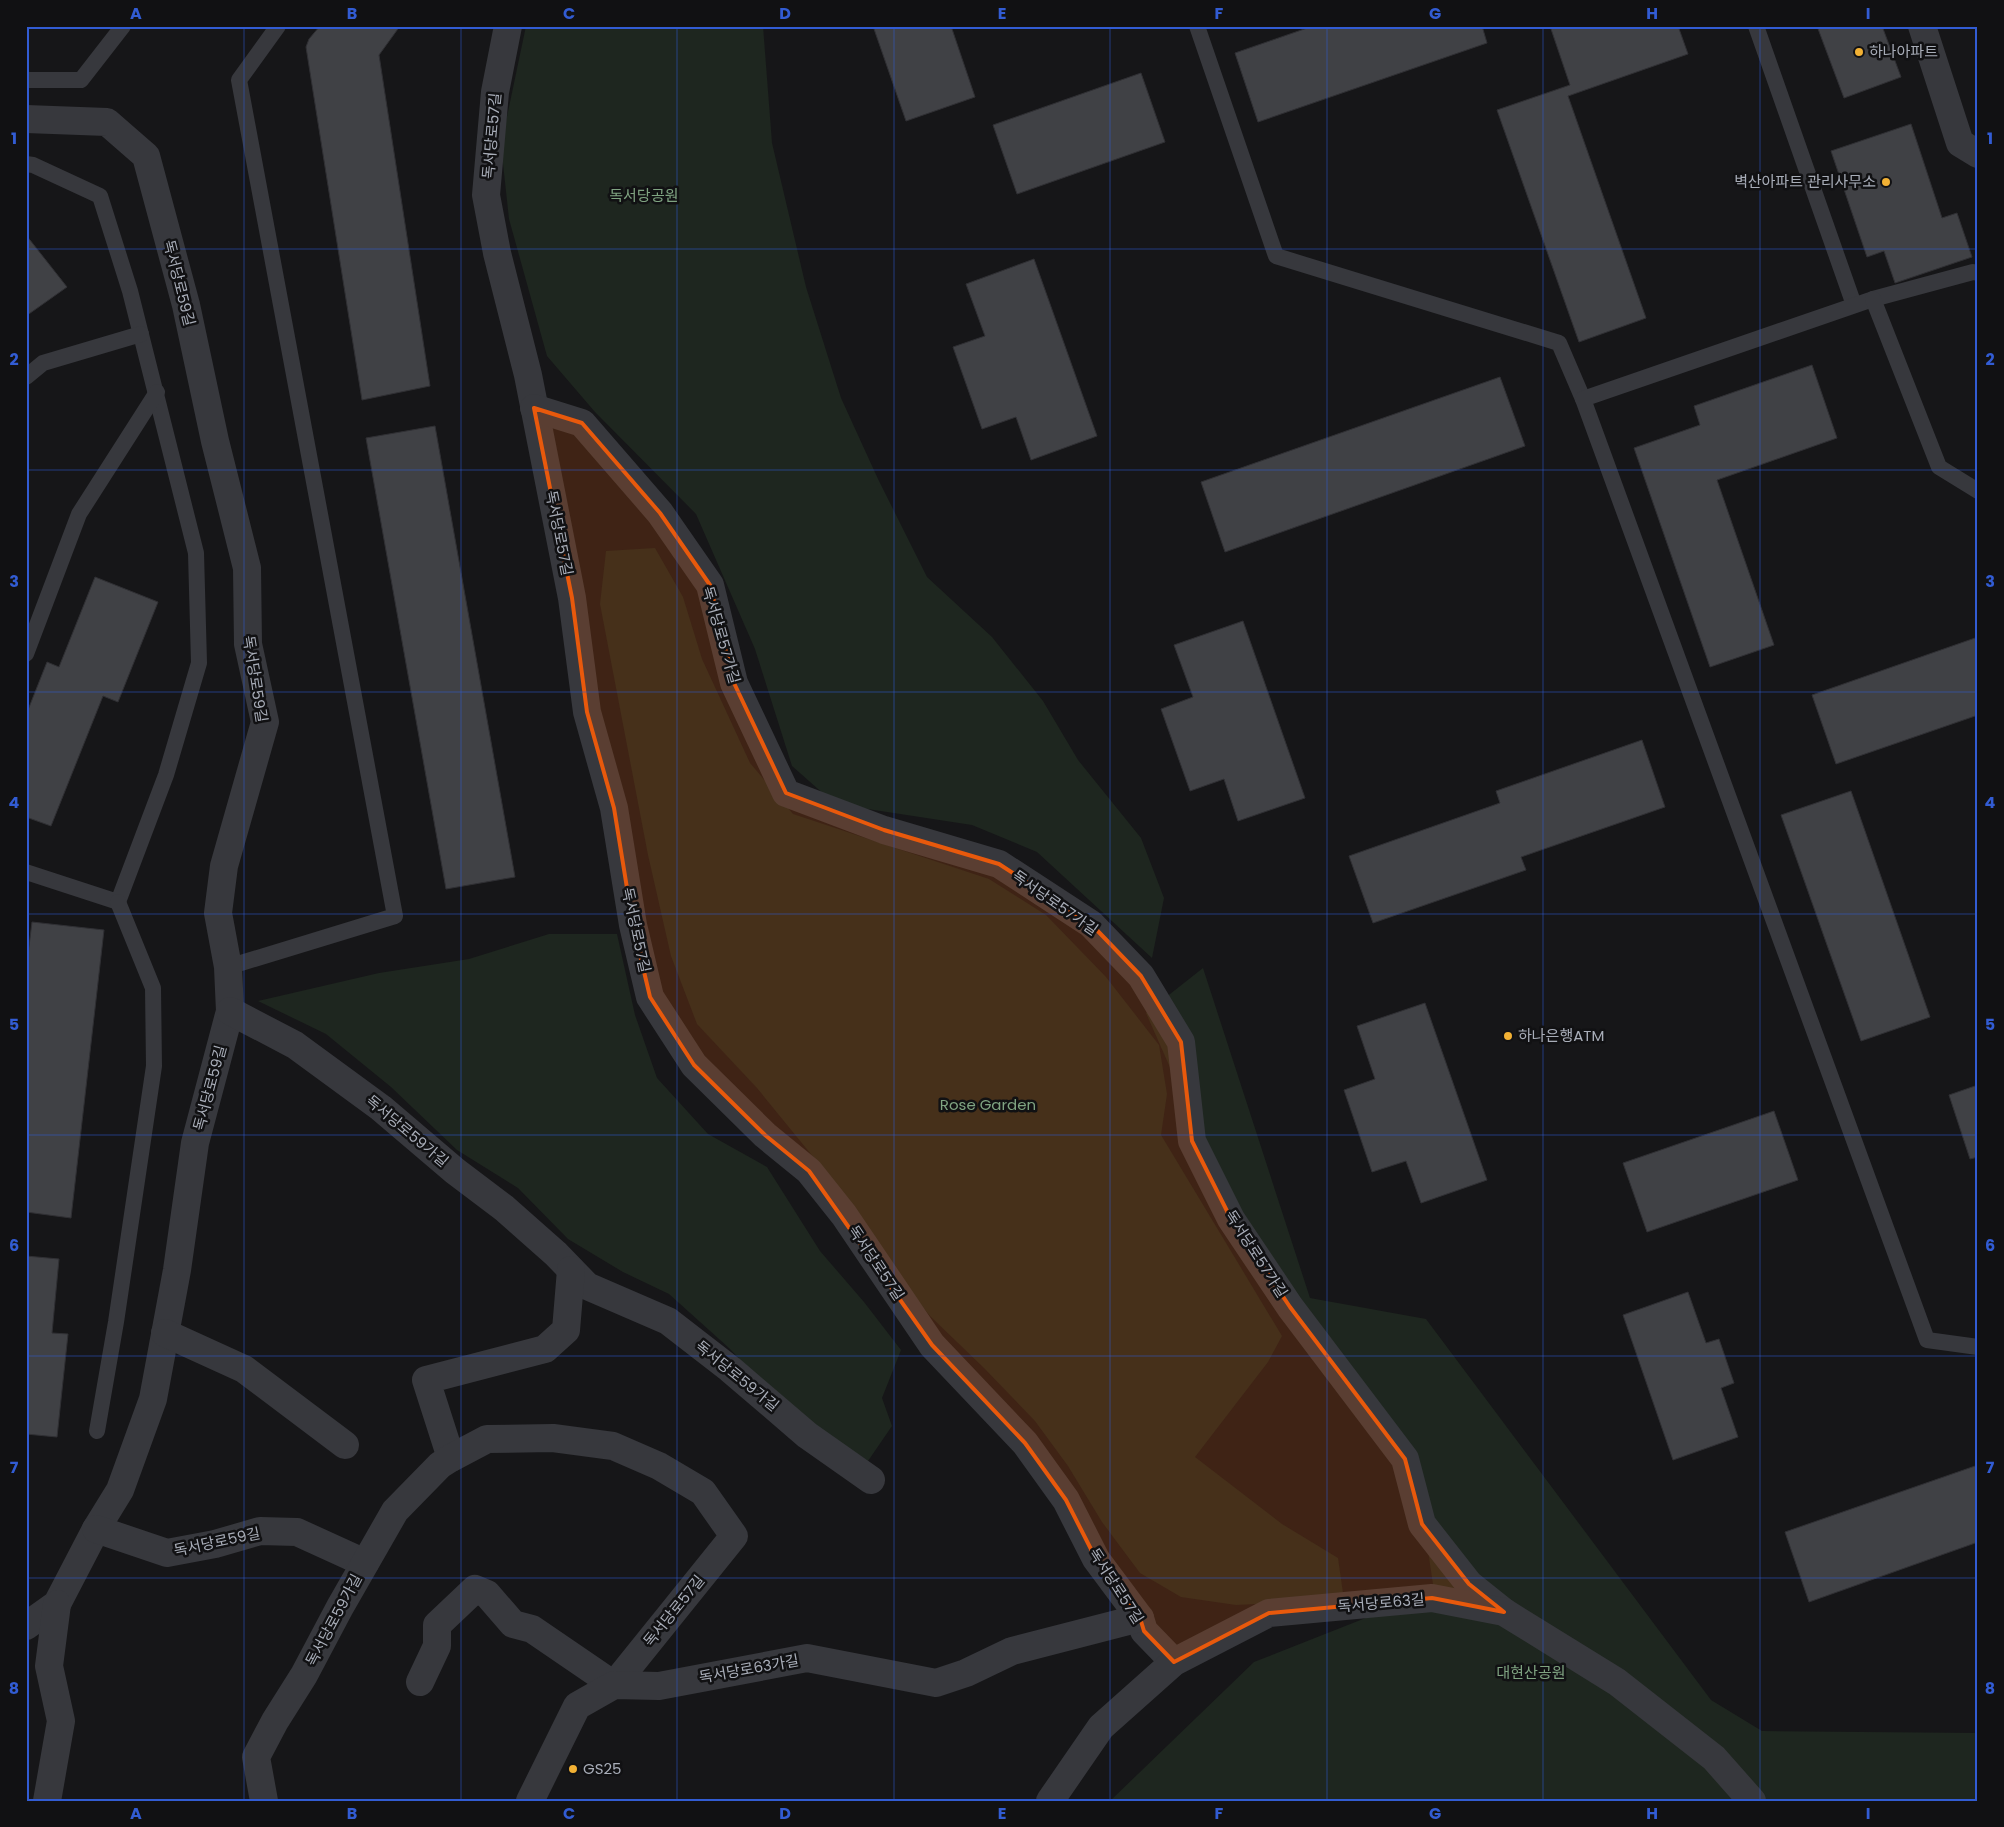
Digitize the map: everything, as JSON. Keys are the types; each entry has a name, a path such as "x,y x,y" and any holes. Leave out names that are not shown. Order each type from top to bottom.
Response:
{"street":[{"name":"독서당로57길","path":"508,26 495,92 486,195 497,253 524,360 572,598 586,712 614,808 633,925 650,997 694,1065 765,1135 809,1171 844,1215 932,1345 1025,1443 1066,1500 1096,1559 1140,1618 1144,1631 1174,1662"},
{"path":"1922,26 1960,143 1978,154"},
{"name":"독서당로59길","path":"26,119 107,122 146,156 186,305 215,441 247,568 248,644 265,722 224,866 218,913 228,967 230,1011 196,1143 177,1270 153,1399 120,1490 96,1529 57,1604 26,1626"},
{"name":"독서당로57가길","path":"534,408 582,423 660,513 710,586 734,683 786,793 884,830 999,864 1091,924 1141,976 1181,1042 1192,1141 1231,1219 1290,1307 1405,1459 1422,1524 1469,1584 1504,1612"},
{"name":"독서당로59가길","path":"230,1011 295,1045 381,1108 455,1171 504,1208 556,1254 587,1286 668,1322 730,1369 807,1434 871,1480"},
{"path":"451,1458 426,1380 545,1349 566,1330 571,1270"},
{"path":"165,1333 244,1369 345,1444"},
{"name":"독서당로59가길","path":"264,1801 256,1757 275,1721 304,1675 395,1511 440,1465 451,1458 487,1439 553,1438 613,1446 659,1466 703,1492 734,1536"},
{"name":"독서당로59길","path":"96,1529 167,1553 215,1544 260,1531 297,1532 365,1563"},
{"name":"독서당로57길","path":"614,1685 734,1536"},
{"path":"420,1682 437,1646 437,1625 475,1589 487,1594 513,1624 532,1629 614,1685 578,1706 530,1801"},
{"name":"독서당로63길","path":"1050,1801 1100,1727 1174,1662 1269,1614 1432,1598 1504,1612 1617,1682 1714,1758 1752,1801"},
{"path":"47,1801 61,1721 49,1666 57,1604"},
{"name":"독서당로63가길","path":"614,1685 660,1686 807,1658 936,1683 966,1673 1012,1650 1140,1618"}],"lane":[{"path":"26,80 81,80 123,26"},
{"path":"228,967 394,916 239,80 278,26"},
{"path":"1197,26 1276,256 1559,343 1583,399 1928,1340 1978,1347"},
{"path":"1756,26 1854,305"},
{"path":"26,164 34,165 100,196 130,291 157,392 175,475 196,553 198,663 166,775 118,902 154,988 154,1066 116,1322 97,1431"},
{"path":"1583,399 1854,305 1973,272 1978,273"},
{"path":"1873,299 1940,466 1978,491"},
{"path":"26,377 43,363 141,334"},
{"path":"26,654 79,514 157,392"},
{"path":"26,872 118,902"}],"highlighted area":[{"path":"534,408 582,423 660,513 710,585 734,683 786,793 884,830 999,864 1091,924 1141,976 1181,1042 1192,1141 1231,1219 1290,1307 1405,1459 1422,1524 1469,1584 1504,1612 1432,1598 1269,1613 1174,1662 1144,1631 1140,1618 1096,1559 1066,1500 1025,1443 932,1345 809,1171 765,1135 694,1065 650,997 633,925 614,808 587,712 572,598"}],"green space":[{"name":"독서당공원","path":"526,26 763,26 772,143 806,287 841,398 878,479 927,577 992,637 1043,701 1078,760 1141,838 1164,898 1152,958 1037,852 972,825 835,804 792,766 755,649 696,514 595,412 547,356 509,219 501,145"},
{"name":"Rose Garden","path":"655,548 683,597 702,659 750,763 793,814 989,879 1046,915 1106,977 1159,1045 1167,1094 1161,1135 1282,1336 1268,1362 1195,1457 1282,1524 1338,1558 1344,1600 1236,1605 1181,1597 1140,1573 1102,1522 1068,1466 1035,1421 930,1316 889,1265 819,1164 757,1088 697,1024 671,956 648,855 600,604 606,551"},
{"path":"549,934 617,934 635,1015 657,1078 708,1134 767,1167 820,1251 864,1302 901,1350 882,1398 892,1426 868,1461 784,1405 729,1348 669,1294 623,1272 568,1239 518,1188 457,1150 391,1087 326,1034 258,1001 379,973 469,959"},
{"name":"대현산공원","path":"1203,968 1310,1298 1426,1319 1711,1700 1762,1731 1978,1733 1978,1801 1110,1801 1254,1662 1434,1591 1414,1456 1240,1244 1176,1081 1146,1013"}],"building":[{"path":"320,26 400,26 379,55 430,386 362,400 306,47 309,39"},
{"path":"873,26 951,26 975,97 906,121"},
{"path":"1313,26 1482,26 1487,43 1258,122 1235,53"},
{"path":"1550,26 1678,26 1688,54 1568,96 1646,318 1579,342 1497,110 1570,85"},
{"name":"하나아파트","path":"1817,26 1882,26 1901,77 1844,98"},
{"path":"1141,73 1165,142 1017,194 993,125"},
{"name":"벽산아파트 관리사무소","path":"1911,124 1942,218 1957,213 1972,257 1895,283 1884,251 1867,257 1831,151"},
{"path":"26,235 67,287 26,316"},
{"path":"1034,259 1097,436 1031,460 1016,417 982,429 953,347 985,336 966,284"},
{"path":"1812,365 1837,438 1717,480 1774,645 1710,667 1634,448 1700,425 1694,406"},
{"path":"1500,377 1525,446 1225,552 1201,482"},
{"path":"435,426 515,877 446,889 366,438"},
{"path":"95,577 158,602 118,702 103,696 51,826 26,817 26,715 47,662 59,667"},
{"path":"1243,621 1305,798 1238,821 1224,779 1190,791 1161,709 1193,697 1174,645"},
{"path":"1978,637 1978,715 1836,764 1812,695"},
{"path":"1642,740 1665,807 1521,857 1526,870 1373,923 1349,856 1500,803 1496,791"},
{"path":"1851,791 1930,1017 1861,1041 1781,815"},
{"path":"32,922 104,930 71,1218 26,1212 26,971"},
{"path":"1425,1003 1487,1180 1421,1203 1406,1161 1372,1172 1344,1090 1375,1079 1357,1026"},
{"path":"1978,1085 1978,1157 1970,1159 1949,1095"},
{"path":"1774,1111 1798,1180 1647,1232 1623,1163"},
{"path":"26,1256 59,1259 52,1333 68,1334 57,1437 26,1434"},
{"path":"1688,1292 1706,1343 1719,1339 1734,1383 1721,1388 1738,1437 1673,1460 1623,1315"},
{"path":"1978,1465 1978,1542 1809,1602 1785,1532"}],"place":[{"name":"하나아파트","path":"1859,52"},
{"name":"벽산아파트 관리사무소","path":"1886,182"},
{"name":"하나은행ATM","path":"1508,1036"},
{"name":"GS25","path":"573,1769"}]}
